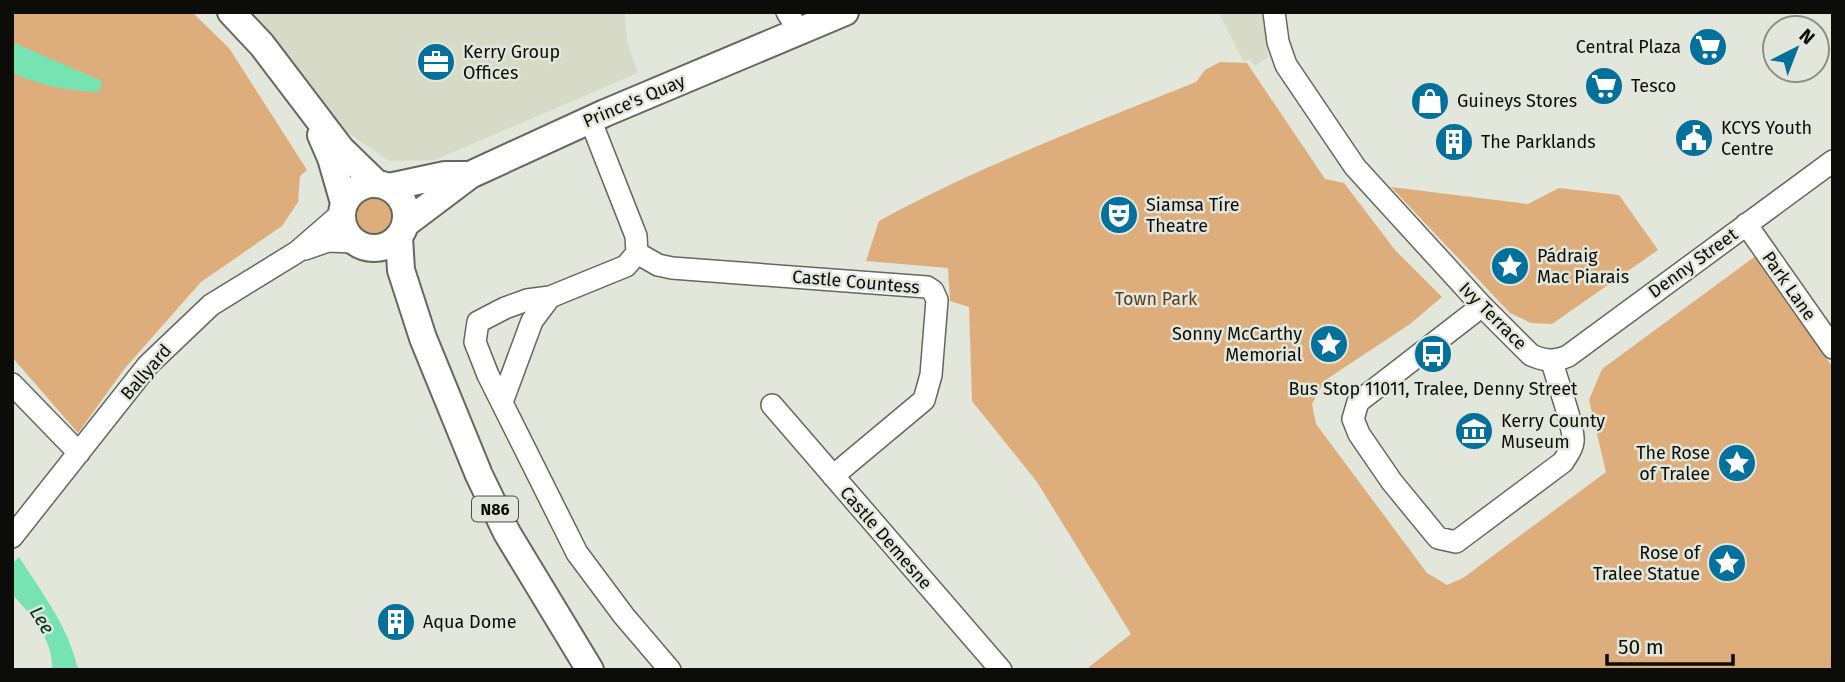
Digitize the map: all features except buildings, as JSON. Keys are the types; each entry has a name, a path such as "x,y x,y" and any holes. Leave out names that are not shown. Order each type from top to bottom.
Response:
{"main road":[{"name":"N86","path":"231,12 262,45 341,149 382,185 400,196 404,204 401,270 423,338 479,475 507,533 590,670"},
{"name":"Prince's Quay","path":"402,230 470,174 590,120 793,22 845,12"},
{"name":"N86","path":"310,111 331,158 343,208 344,228 392,270 418,320"},
{"name":"Prince's Quay","path":"382,185 445,175 470,174"},
{"path":"343,208 358,187 382,185"},
{"path":"362,245 389,244 402,230"}],"street":[{"name":"Ivy Terrace","path":"1274,12 1278,42 1286,65 1324,125 1363,177 1531,355 1552,361"},
{"path":"590,120 636,236 637,253 626,265 550,297 527,300 478,322 475,342 488,375 577,553 624,616 670,670"},
{"name":"Denny Street","path":"1552,361 1568,356 1833,161"},
{"path":"297,252 343,208"},
{"name":"Park Lane","path":"1746,224 1833,348"},
{"path":"297,252 328,241 362,245"},
{"name":"Ballyard","path":"18,530 148,365 211,305 297,252"},
{"name":"Castle Countess","path":"637,253 658,265 672,268 927,287 933,291 937,300 932,375 924,400 833,476"},
{"path":"502,402 531,321 550,297"},
{"path":"1482,306 1358,402 1353,418 1359,434 1392,482 1438,538 1455,542 1563,462 1571,450 1572,428 1552,361"},
{"path":"12,384 79,453"},
{"name":"Castle Demesne","path":"772,405 1001,670"}],"shaded area":[{"path":"254,12 625,12 627,41 638,73 435,160 389,161 330,120"},
{"path":"1218,12 1262,12 1268,57 1255,66 1249,59 1244,62"}],"green space":[{"path":"12,12 192,12 229,48 307,170 300,176 298,202 282,226 201,282 125,368 78,433 12,357"},
{"name":"Town Park","path":"1220,62 1247,63 1325,179 1344,183 1395,250 1442,297 1410,324 1324,381 1312,404 1316,424 1427,573 1447,585 1463,578 1606,472 1589,400 1602,369 1757,255 1833,368 1833,670 1090,670 1089,667 1131,634 1037,482 972,401 969,307 950,301 948,268 866,261 879,221 995,164 1196,82 1205,70"},
{"path":"1391,187 1528,204 1559,188 1619,195 1658,250 1552,324 1531,323 1510,313"},
{"path":"368,193 388,198 395,211 395,222 389,230 380,235 359,233 352,226 354,204"}],"water":[{"path":"12,42 102,81 99,92 54,87 12,73"},
{"name":"Lee","path":"19,557 61,625 78,670 52,670 52,659 45,638 34,619 12,594 12,564"}],"place":[{"name":"Central Plaza","path":"1708,47"},
{"name":"Kerry Group Offices","path":"436,62"},
{"name":"Tesco","path":"1604,86"},
{"name":"Guineys Stores","path":"1430,101"},
{"name":"KCYS Youth Centre","path":"1694,138"},
{"name":"The Parklands","path":"1454,142"},
{"name":"Siamsa Tíre Theatre","path":"1119,215"},
{"name":"Pádraig Mac Piarais","path":"1510,266"},
{"name":"Sonny McCarthy Memorial","path":"1329,344"},
{"name":"Bus Stop 11011, Tralee, Denny Street","path":"1433,354"},
{"name":"Kerry County Museum","path":"1474,431"},
{"name":"The Rose of Tralee","path":"1737,463"},
{"name":"Rose of Tralee Statue","path":"1727,563"},
{"name":"Aqua Dome","path":"396,622"}]}
